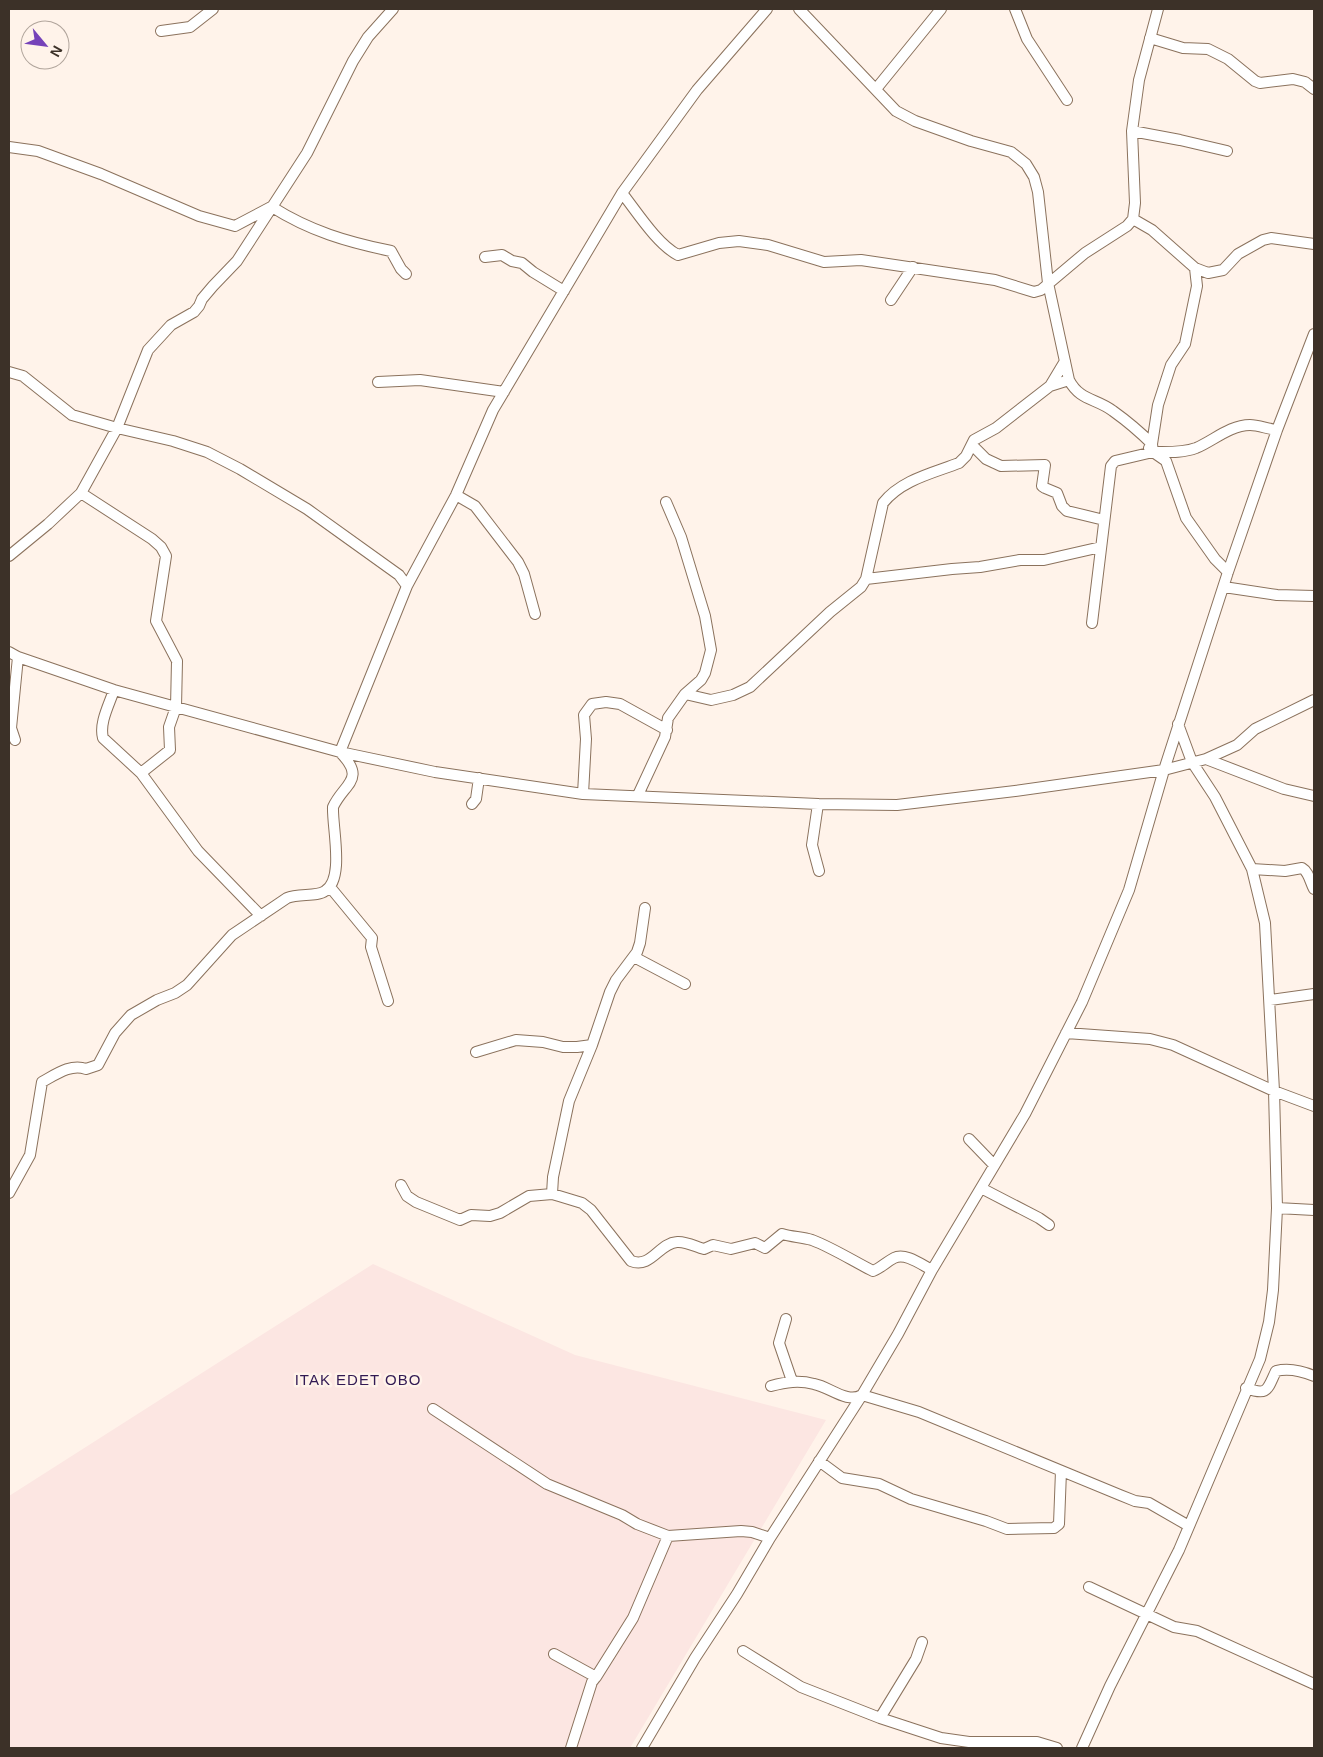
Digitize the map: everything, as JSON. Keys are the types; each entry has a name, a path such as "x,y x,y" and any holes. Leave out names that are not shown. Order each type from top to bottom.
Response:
{"street":[{"path":"161,31 190,26 213,9"},
{"path":"9,556 48,524 81,493 117,428 148,350 172,325 194,312 200,306 202,299 237,261 307,153 353,61 368,37 393,9"},
{"path":"340,752 407,586 456,495 493,410 622,193 697,90 767,9"},
{"path":"799,9 896,111 914,121 971,141 1011,152 1026,164 1034,177 1038,192 1048,283 1069,380 1073,388 1082,397 1113,410 1166,461 1186,518 1215,559 1228,572"},
{"path":"876,89 937,13 926,9"},
{"path":"1016,9 1028,39 1067,100"},
{"path":"622,193 670,251 678,255 719,243 739,241 768,245 824,262 861,260 996,280 1034,292 1041,290 1085,253 1127,226 1133,219 1135,204 1132,130 1139,80 1158,9"},
{"path":"1150,38 1183,48 1208,49 1228,59 1254,81 1260,83 1293,79 1305,82 1314,89"},
{"path":"1132,130 1227,151"},
{"path":"9,148 38,151 101,174 198,216 235,226 272,207"},
{"path":"272,207 294,221 348,242 391,251 406,274"},
{"path":"1133,219 1152,230 1196,272 1208,274 1223,270 1238,254 1263,240 1271,238 1314,244"},
{"path":"485,257 502,255 512,261 522,263 564,291"},
{"path":"891,300 913,267"},
{"path":"1153,448 1158,404 1171,365 1185,344 1197,286 1196,272"},
{"path":"642,1748 695,1658 862,1395 898,1334 932,1270 1025,1114 1082,1002 1129,890 1178,724 1228,572 1277,430 1314,334"},
{"path":"1050,386 1065,361"},
{"path":"9,372 23,376 72,415 198,449 240,469 307,508 399,575 407,586"},
{"path":"378,382 420,380 504,392"},
{"path":"685,694 712,700 733,695 750,687 830,612 861,587 866,579 883,503 890,494 904,484 959,463 966,456 974,440 996,428 1050,386 1069,380"},
{"path":"1092,623 1112,463 1142,455 1153,448 1185,451 1196,448 1242,426 1251,425 1277,430"},
{"path":"972,444 986,459 1001,466 1045,465 1042,486 1057,493 1062,506 1067,510 1104,520"},
{"path":"81,493 152,539 161,547 166,556 156,621 177,661 176,707 169,727 170,750 141,773"},
{"path":"456,495 475,506 518,562 524,574 535,614"},
{"path":"638,796 666,737 668,718 685,694 696,686 705,673 711,650 705,616 681,537 666,502"},
{"path":"866,579 980,567 1020,560 1044,560 1101,547"},
{"path":"1224,587 1277,595 1314,596"},
{"path":"15,740 11,728 14,654 114,690 340,752 435,772 584,794 818,804 897,805 1016,791 1164,770 1206,759 1237,745 1255,729 1314,700"},
{"path":"114,690 103,721 101,732 103,738 141,773 198,850 261,916"},
{"path":"584,794 586,740 584,715 592,704 606,702 620,704 667,730"},
{"path":"1082,1748 1110,1686 1179,1550 1260,1358 1269,1322 1273,1290 1277,1208 1274,1091 1265,924 1252,868 1215,797 1192,762 1178,724"},
{"path":"9,1193 30,1155 42,1082 69,1068 79,1066 86,1069 98,1065 115,1033 131,1015 187,985 232,935 291,896 324,892 330,887 334,881 336,837 332,807 347,788 353,773 352,766 340,752"},
{"path":"1206,759 1284,789 1314,796"},
{"path":"472,804 476,800 479,778"},
{"path":"818,804 812,846 819,871"},
{"path":"1252,868 1285,871 1302,868 1307,872 1309,882 1314,889"},
{"path":"330,887 372,938 371,948 388,1001"},
{"path":"552,1194 553,1176 567,1109 616,980 634,957 640,943 645,908"},
{"path":"634,957 685,984"},
{"path":"1270,1000 1314,994"},
{"path":"1066,1033 1150,1039 1186,1050 1274,1091 1314,1106"},
{"path":"476,1052 516,1040 543,1042 563,1047 592,1045"},
{"path":"968,1139 994,1165"},
{"path":"401,1185 408,1196 416,1202 460,1220 471,1215 490,1216 500,1213 529,1196 552,1194 582,1203 591,1210 631,1261 635,1263 646,1262 668,1245 675,1242 704,1249 716,1244 731,1249 755,1243 765,1248 782,1234 798,1236 821,1244 872,1271 883,1266 893,1258 903,1256 932,1270"},
{"path":"981,1188 1039,1218 1049,1226"},
{"path":"1277,1208 1314,1210"},
{"path":"786,1319 779,1343 792,1382"},
{"path":"1246,1388 1259,1393 1263,1392 1268,1388 1276,1371 1286,1369 1306,1372 1314,1376"},
{"path":"771,1386 792,1382 814,1383 850,1399 862,1395 919,1412 1135,1501 1149,1503 1188,1526"},
{"path":"433,1409 547,1484 668,1536 741,1531 752,1532 770,1538"},
{"path":"819,1461 842,1478 879,1484 911,1499 1008,1529 1054,1528 1059,1524 1061,1471"},
{"path":"571,1748 592,1682 633,1618 668,1536"},
{"path":"1089,1587 1179,1629 1197,1631 1314,1684"},
{"path":"880,1718 916,1659 922,1642"},
{"path":"743,1651 801,1687 880,1718 941,1738 969,1742 1037,1742 1057,1748"},
{"path":"554,1654 596,1677"}],"shaded area":[{"path":"373,1264 575,1355 826,1420 630,1748 9,1748 9,1496"}],"district":[{"name":"ITAK EDET OBO","path":"358,1380"}]}
